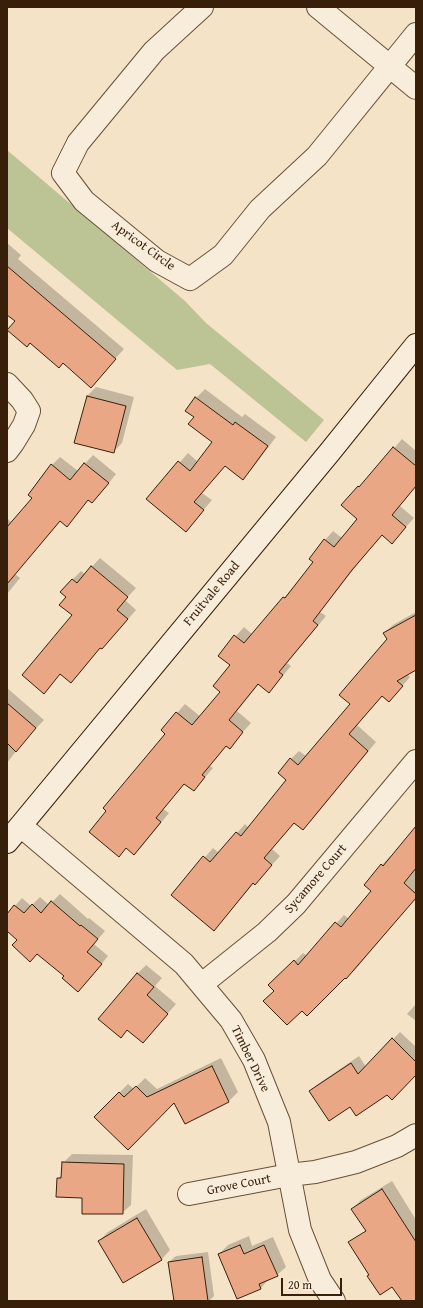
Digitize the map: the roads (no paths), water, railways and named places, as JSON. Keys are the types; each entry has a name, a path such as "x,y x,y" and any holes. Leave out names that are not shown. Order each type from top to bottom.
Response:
{"street":[{"name":"Apricot Circle","path":"202,7 154,51 78,143 63,173 84,201 157,261 190,279 223,255 260,209 317,156 390,66"},
{"path":"318,7 416,88"},
{"path":"390,66 416,34"},
{"name":"Fruitvale Road","path":"14,834 416,345"},
{"path":"7,384 22,400 29,411 24,425 7,451"},
{"name":"Sycamore Court","path":"202,984 267,932 296,904 416,761"},
{"name":"Timber Drive","path":"14,834 184,964 231,1020 254,1060 279,1122 300,1230 320,1280 334,1301"},
{"name":"Grove Court","path":"189,1194 289,1175 315,1172 356,1162 397,1146 416,1135"}]}
